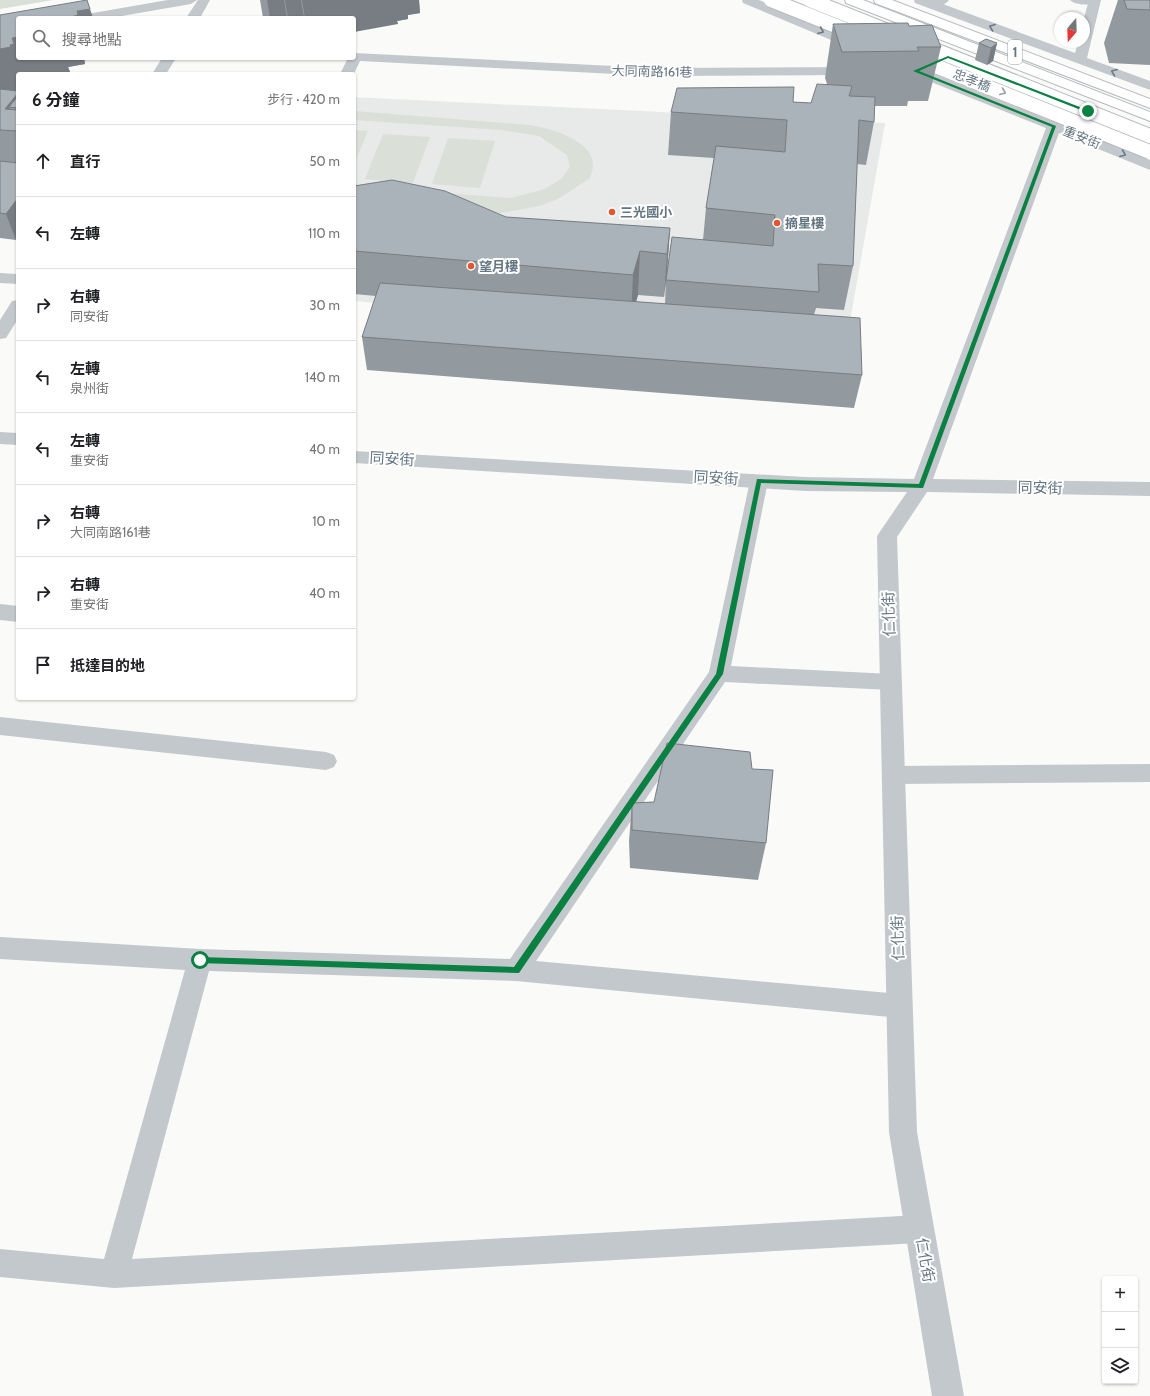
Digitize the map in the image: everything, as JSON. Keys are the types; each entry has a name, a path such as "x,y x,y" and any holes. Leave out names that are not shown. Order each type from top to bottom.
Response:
{"main road":[{"path":"771,0 873,47"},
{"name":"1","path":"810,0 1150,136"},
{"name":"1","path":"851,0 1150,117"},
{"name":"1","path":"880,0 1150,104"},
{"name":"忠孝橋","path":"894,61 1150,152"}],"street":[{"path":"99,16 191,0"},
{"path":"195,16 204,0"},
{"path":"748,0 873,47"},
{"name":"重安街","path":"805,0 1150,136"},
{"path":"859,0 1150,114"},
{"path":"902,0 923,8 956,29"},
{"path":"1080,60 1095,0"},
{"path":"931,1 1150,86"},
{"path":"160,72 168,60"},
{"name":"重安街","path":"894,61 915,71 1150,165"},
{"name":"仁化街","path":"948,1396 903,1132 887,536 921,486 1054,126"},
{"path":"0,334 16,308"},
{"path":"0,438 16,439"},
{"name":"同安街","path":"356,457 759,481 921,486 1150,489"}],"lane":[{"path":"1076,0 1095,0"},
{"path":"915,71 948,57"},
{"name":"大同南路161巷","path":"356,58 654,72 868,71"},
{"path":"347,72 353,60"},
{"path":"0,278 16,279"},
{"path":"516,970 720,674 759,481"},
{"path":"0,612 16,614"},
{"path":"720,674 891,682"},
{"path":"0,726 326,761"},
{"path":"894,775 1150,773"},
{"path":"0,948 200,960 516,970 900,1006"},
{"path":"114,1274 200,960"},
{"path":"0,1263 114,1274 919,1229"}],"shaded area":[{"path":"0,0 53,0 0,9"},
{"name":"三光國小","path":"356,97 885,123 846,344 356,301"},
{"path":"356,111 529,125 558,132 578,142 586,149 591,157 593,166 590,178 558,199 539,206 501,213 356,201 356,186 511,198 545,189 562,178 570,167 567,155 539,136 502,130 356,120"},
{"path":"356,130 368,131 356,159"},
{"path":"383,134 430,137 413,183 365,179"},
{"path":"448,138 495,141 480,188 432,184"}],"building":[{"path":"87,0 90,9 77,11 78,15 74,16 16,16 16,37 12,38 14,44 10,45 11,47 0,49 0,15"},
{"path":"1124,0 1150,0 1150,10 1127,9"},
{"path":"908,23 909,26 932,25 941,47 917,47 919,51 842,52 833,24"},
{"path":"986,39 997,43 991,48 979,43"},
{"path":"817,84 852,86 849,96 875,97 874,122 859,120 853,266 818,264 819,292 666,280 672,237 773,246 775,215 706,208 716,146 785,152 787,120 671,112 677,88 794,87 793,102 811,103"},
{"path":"0,89 16,91 16,95 5,109 16,110 16,131 0,130"},
{"path":"16,98 16,108 9,107"},
{"path":"0,161 16,163 16,201 6,214 0,213"},
{"path":"392,180 445,191 506,217 670,228 667,254 640,251 633,275 356,251 356,186"},
{"path":"380,283 860,318 862,375 362,337"},
{"path":"667,743 750,752 752,769 773,770 766,843 632,830 632,803 654,802"}],"place":[{"name":"三光國小","path":"612,212"},
{"name":"摘星樓","path":"777,223"},
{"name":"望月樓","path":"471,266"}],"route":[{"path":"200,960 516,970 720,674 759,481 805,484 921,486 1054,126 915,71 948,57 1088,111"}]}
